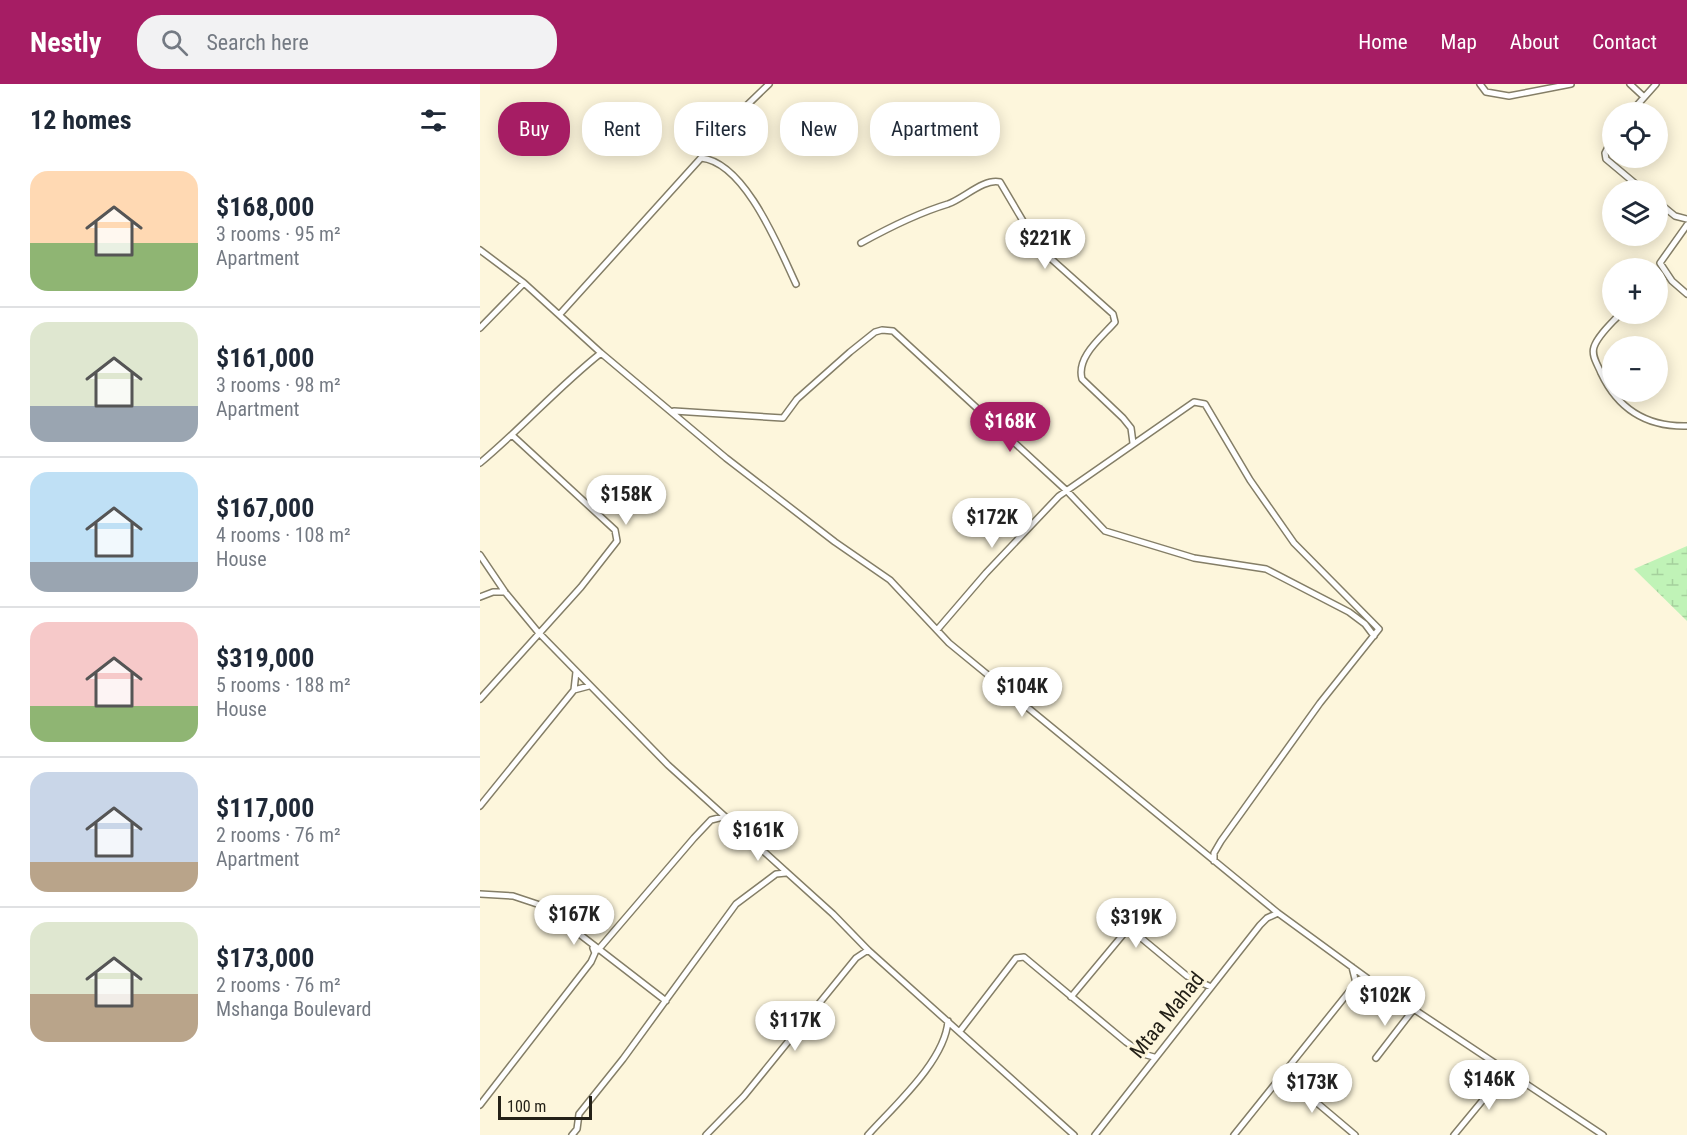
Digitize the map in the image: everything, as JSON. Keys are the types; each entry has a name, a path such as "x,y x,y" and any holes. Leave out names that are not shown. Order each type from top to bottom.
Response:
{"street":[{"path":"750,102 769,84"},
{"path":"1480,84 1486,92 1509,96 1571,84"},
{"path":"1630,84 1643,96"},
{"path":"1638,102 1656,84"},
{"path":"560,314 700,158 723,166 750,198 768,226 796,284"},
{"path":"1617,168 1631,180"},
{"path":"861,243 934,206 949,204 989,183 1000,182 1039,248 1113,314 1115,322 1084,358 1082,379 1131,428 1147,434"},
{"path":"1668,210 1675,216 1687,219"},
{"path":"1664,258 1687,225"},
{"path":"480,249 524,283 601,353 674,411 744,472 835,542 890,580 937,630 1049,727 1278,914 1413,1010 1603,1135"},
{"path":"1668,277 1687,294"},
{"path":"480,328 524,283"},
{"path":"1612,324 1595,345 1593,354 1613,396 1633,414 1649,421 1671,426 1687,426"},
{"path":"674,411 783,418 797,399 850,352 875,332 888,330 900,337 931,364 1067,491 1105,531 1194,558 1266,569 1349,612 1365,624 1374,636"},
{"path":"591,361 594,346"},
{"path":"480,463 513,436 601,353"},
{"path":"937,630 1048,506 1132,443 1194,402 1208,406 1250,480 1294,543 1379,629 1320,703 1221,841 1214,853 1214,861"},
{"path":"1131,428 1132,443"},
{"path":"480,699 616,545 616,534 513,436"},
{"path":"1073,499 1075,484"},
{"path":"480,555 505,592 538,632 723,817 788,873 868,950 1074,1135"},
{"path":"480,597 493,592 505,592"},
{"path":"480,806 574,690 576,672"},
{"path":"574,690 590,686"},
{"path":"480,1104 591,962 596,948 711,820 723,817"},
{"path":"776,874 778,865"},
{"path":"572,1135 577,1129 579,1114 666,1001 736,904 776,874 788,873"},
{"path":"480,894 513,896 543,906 666,1001"},
{"path":"1266,903 1267,918 1278,914"},
{"name":"Mtaa Mahad","path":"1095,1135 1154,1057 1267,918"},
{"path":"1071,997 1126,931 1134,932 1187,976 1211,987"},
{"path":"859,955 860,941"},
{"path":"706,1135 744,1096 859,955 868,950"},
{"path":"947,1036 961,1032 1016,958 1024,957 1126,1042 1143,1054 1154,1057"},
{"path":"1352,967 1356,982"},
{"path":"1234,1135 1356,982 1367,978"},
{"path":"1376,1058 1413,1010"},
{"path":"868,1135 913,1085 947,1036 948,1021"},
{"path":"1454,1135 1506,1072"},
{"path":"1284,1075 1355,1135"}],"green space":[{"path":"1687,546 1687,621 1634,569"}]}
